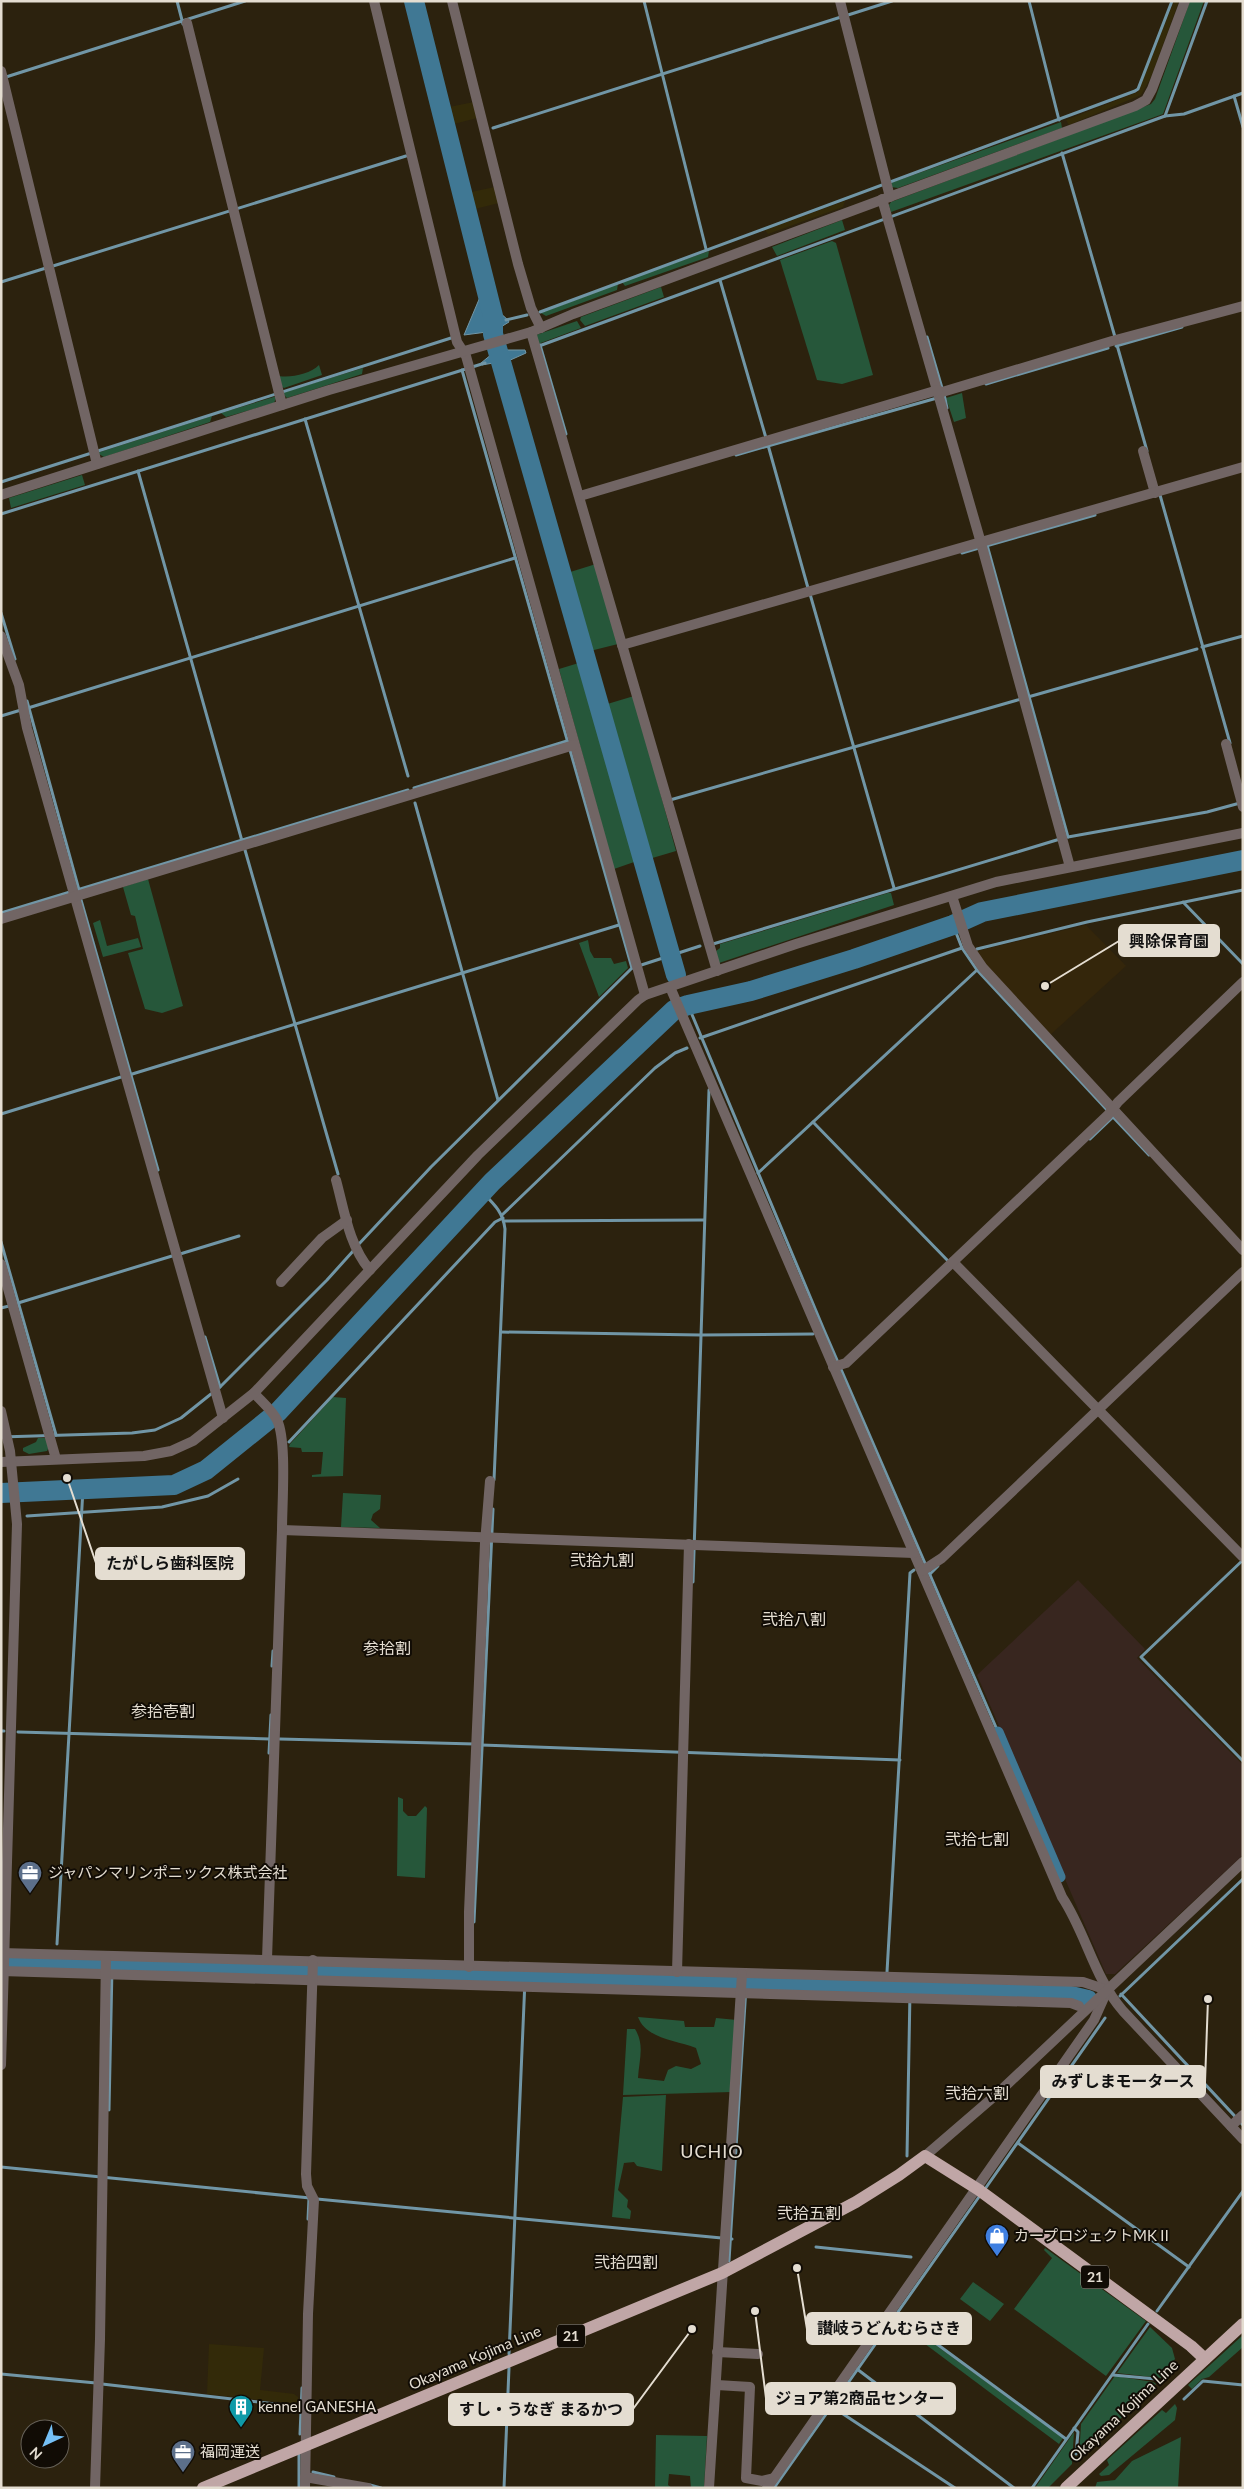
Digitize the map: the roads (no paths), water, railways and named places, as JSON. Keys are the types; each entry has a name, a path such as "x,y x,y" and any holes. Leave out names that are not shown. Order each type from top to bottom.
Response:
{"main road":[{"name":"Okayama Kojima Line","path":"203,2488 722,2273 856,2202 904,2172 925,2156 980,2191 1191,2346 1204,2359"},
{"name":"Okayama Kojima Line","path":"1069,2486 1243,2324"}],"street":[{"path":"374,1 457,342 463,352 468,368 570,746 645,995"},
{"path":"452,1 518,264 531,308 541,328"},
{"path":"840,1 886,183 888,217 940,393 1070,867"},
{"path":"1,495 95,456 280,396 463,352 531,332 1135,106 1146,100 1152,89 1185,1"},
{"path":"187,23 235,209 280,396"},
{"path":"1,71 95,456"},
{"path":"580,496 940,393 1112,341 1243,306"},
{"path":"531,332 625,644 717,971"},
{"path":"1144,451 1155,493"},
{"path":"625,644 1243,468"},
{"path":"1,636 19,685 27,728 222,1418"},
{"path":"1226,744 1242,804"},
{"path":"1,919 570,746"},
{"path":"6,1462 144,1456 172,1451 193,1441 254,1392 478,1155 645,995 672,990 717,971 796,944 996,882 1243,833"},
{"path":"952,896 971,953 983,968 1243,1250"},
{"path":"838,1365 951,1264 1113,1110 1243,982"},
{"path":"672,990 838,1365 914,1553 926,1569 1062,1897 1071,1910 1107,1990 1123,2011 1237,2120 1243,2139"},
{"path":"336,1180 356,1248 370,1270"},
{"path":"281,1282 322,1238 347,1220"},
{"path":"1,1264 56,1459"},
{"path":"951,1264 1099,1410 1243,1557"},
{"path":"926,1569 1099,1410 1243,1272"},
{"path":"254,1392 277,1420 281,1438 282,1530 267,1959"},
{"path":"1,1411 7,1437 6,1462 16,1499 17,1548 1,2065"},
{"path":"469,1967 469,1912 490,1480"},
{"path":"282,1530 914,1553"},
{"path":"677,1972 683,1752 693,1544"},
{"path":"925,2156 997,2094 1243,1862"},
{"path":"3,1963 108,1969 267,1959 313,1972 525,1986 593,1980 634,1981 677,1972 743,1987 1084,1982 1107,1990"},
{"path":"3,1963 108,1969 313,1972 469,1967 593,1980 743,1987 910,1998 1071,2003 1079,2006"},
{"path":"95,2488 108,1969"},
{"path":"313,1972 306,2174 307,2186 314,2200 308,2314 305,2482 368,2488"},
{"path":"709,2488 721,2352 722,2273 724,2243 727,2239 743,1987"},
{"path":"767,2488 980,2191 1094,2020 1107,1990"},
{"path":"721,2352 758,2354"},
{"path":"720,2385 750,2387 746,2478 762,2481 774,2478"}],"water":[{"path":"491,289 498,311 509,322 496,330 505,350 525,350 526,353 497,366 493,363 482,365 481,363 492,354 487,332 464,335 483,290"}],"waterway":[{"path":"177,1 183,24"},
{"path":"6,77 245,1"},
{"path":"414,1 493,316 493,334 676,975"},
{"path":"644,1 706,249"},
{"path":"848,15 892,1"},
{"path":"1029,1 1059,120"},
{"path":"540,312 1135,91 1138,89 1172,1"},
{"path":"539,346 1165,116 1207,1"},
{"path":"493,128 841,17"},
{"path":"1165,116 1184,114 1243,93"},
{"path":"1234,96 1243,127"},
{"path":"1062,153 1115,337"},
{"path":"53,266 406,156"},
{"path":"1,282 46,268"},
{"path":"720,280 766,438"},
{"path":"506,320 527,315"},
{"path":"1116,346 1182,327"},
{"path":"927,337 942,388"},
{"path":"1,482 451,338"},
{"path":"540,345 566,434"},
{"path":"1117,345 1147,451"},
{"path":"986,384 1108,348"},
{"path":"1,514 485,363"},
{"path":"462,370 632,968"},
{"path":"944,394 947,408"},
{"path":"736,455 937,398"},
{"path":"305,419 408,776"},
{"path":"768,445 808,588"},
{"path":"138,471 242,841"},
{"path":"1160,495 1230,743"},
{"path":"986,546 1095,515"},
{"path":"987,545 1068,837"},
{"path":"962,553 979,548"},
{"path":"28,708 515,558"},
{"path":"810,594 894,888"},
{"path":"1,613 15,659"},
{"path":"1202,647 1243,636"},
{"path":"1028,697 1197,649"},
{"path":"670,800 1021,699"},
{"path":"27,701 79,890"},
{"path":"1,716 21,710"},
{"path":"414,788 567,741"},
{"path":"77,890 408,790"},
{"path":"415,803 498,1100"},
{"path":"1068,837 1207,812 1240,803"},
{"path":"713,944 1060,839"},
{"path":"245,850 338,1174"},
{"path":"1,1493 174,1485 206,1470 278,1412 492,1182 674,1010 688,1005 751,991 854,959 953,925 982,912 1243,860"},
{"path":"977,949 1087,922 1243,890"},
{"path":"1,913 70,892"},
{"path":"81,900 158,1170"},
{"path":"1183,902 1243,964"},
{"path":"129,1075 619,925"},
{"path":"953,925 962,948 977,970 1108,1111"},
{"path":"358,1245 431,1167 632,968 700,946"},
{"path":"700,1038 962,948"},
{"path":"758,1173 977,970"},
{"path":"688,1005 824,1330 998,1732"},
{"path":"502,1215 655,1068 675,1053 687,1048"},
{"path":"1,1114 121,1077"},
{"path":"693,1582 709,1090"},
{"path":"1090,1139 1113,1117 1149,1155"},
{"path":"813,1122 950,1263"},
{"path":"482,1192 500,1213 505,1229 494,1480"},
{"path":"289,1442 495,1222 503,1218"},
{"path":"504,1221 704,1220"},
{"path":"180,1254 239,1236"},
{"path":"1,1242 56,1435"},
{"path":"219,1388 327,1280 354,1250"},
{"path":"18,1303 172,1256"},
{"path":"1,1308 9,1306"},
{"path":"501,1332 701,1335 813,1334"},
{"path":"205,1337 220,1387"},
{"path":"1,1437 132,1433 155,1430 181,1418 211,1394"},
{"path":"269,1420 272,1423"},
{"path":"27,1516 162,1507 208,1496 238,1479"},
{"path":"57,1944 83,1489"},
{"path":"474,1922 493,1509"},
{"path":"1243,1560 1141,1657 1243,1761"},
{"path":"930,1574 938,1566"},
{"path":"887,1972 910,1573 914,1570"},
{"path":"272,1666 273,1651"},
{"path":"269,1753 271,1715"},
{"path":"18,1732 270,1739"},
{"path":"998,1732 1060,1877"},
{"path":"280,1739 475,1744"},
{"path":"481,1745 900,1760"},
{"path":"1120,1996 1243,1879"},
{"path":"1,1965 1071,1996 1088,2000"},
{"path":"109,2110 112,1968"},
{"path":"509,2354 525,1980"},
{"path":"729,2261 746,1987"},
{"path":"887,1988 888,1992"},
{"path":"907,2156 910,1992"},
{"path":"1121,1994 1243,2125"},
{"path":"985,2189 1105,2018"},
{"path":"1018,2143 1189,2267"},
{"path":"1,2167 310,2198"},
{"path":"1157,2311 1243,2191"},
{"path":"774,2488 981,2194"},
{"path":"308,2219 309,2198"},
{"path":"317,2199 732,2239"},
{"path":"816,2247 911,2257"},
{"path":"896,2314 1066,2439"},
{"path":"1032,2488 1148,2324"},
{"path":"504,2488 509,2368"},
{"path":"857,2369 1014,2488"},
{"path":"1,2374 96,2383"},
{"path":"1113,2375 1156,2379"},
{"path":"1184,2399 1203,2381 1243,2385"},
{"path":"102,2384 301,2407"},
{"path":"300,2434 302,2388"},
{"path":"831,2406 955,2488"},
{"path":"1074,2428 1078,2432 1076,2454"},
{"path":"299,2454 299,2488"},
{"path":"313,2472 334,2477"},
{"path":"370,2485 381,2488"}],"place":[{"name":"興除保育園","path":"1045,986"},
{"name":"たがしら歯科医院","path":"67,1478"},
{"name":"ジャパンマリンポニックス株式会社","path":"30,1894"},
{"name":"みずしまモータース","path":"1208,1999"},
{"name":"カープロジェクトMKⅡ","path":"997,2257"},
{"name":"讃岐うどんむらさき","path":"797,2268"},
{"name":"ジョア第2商品センター","path":"755,2311"},
{"name":"すし・うなぎ まるかつ","path":"692,2329"},
{"name":"kennel GANESHA","path":"241,2428"},
{"name":"福岡運送","path":"183,2473"}],"district":[{"name":"弐拾九割","path":"602,1560"},
{"name":"弐拾八割","path":"794,1619"},
{"name":"参拾割","path":"387,1648"},
{"name":"参拾壱割","path":"163,1711"},
{"name":"弐拾七割","path":"977,1839"},
{"name":"弐拾六割","path":"977,2093"},
{"name":"UCHIO","path":"712,2152"},
{"name":"弐拾五割","path":"809,2213"},
{"name":"弐拾四割","path":"626,2262"}]}
